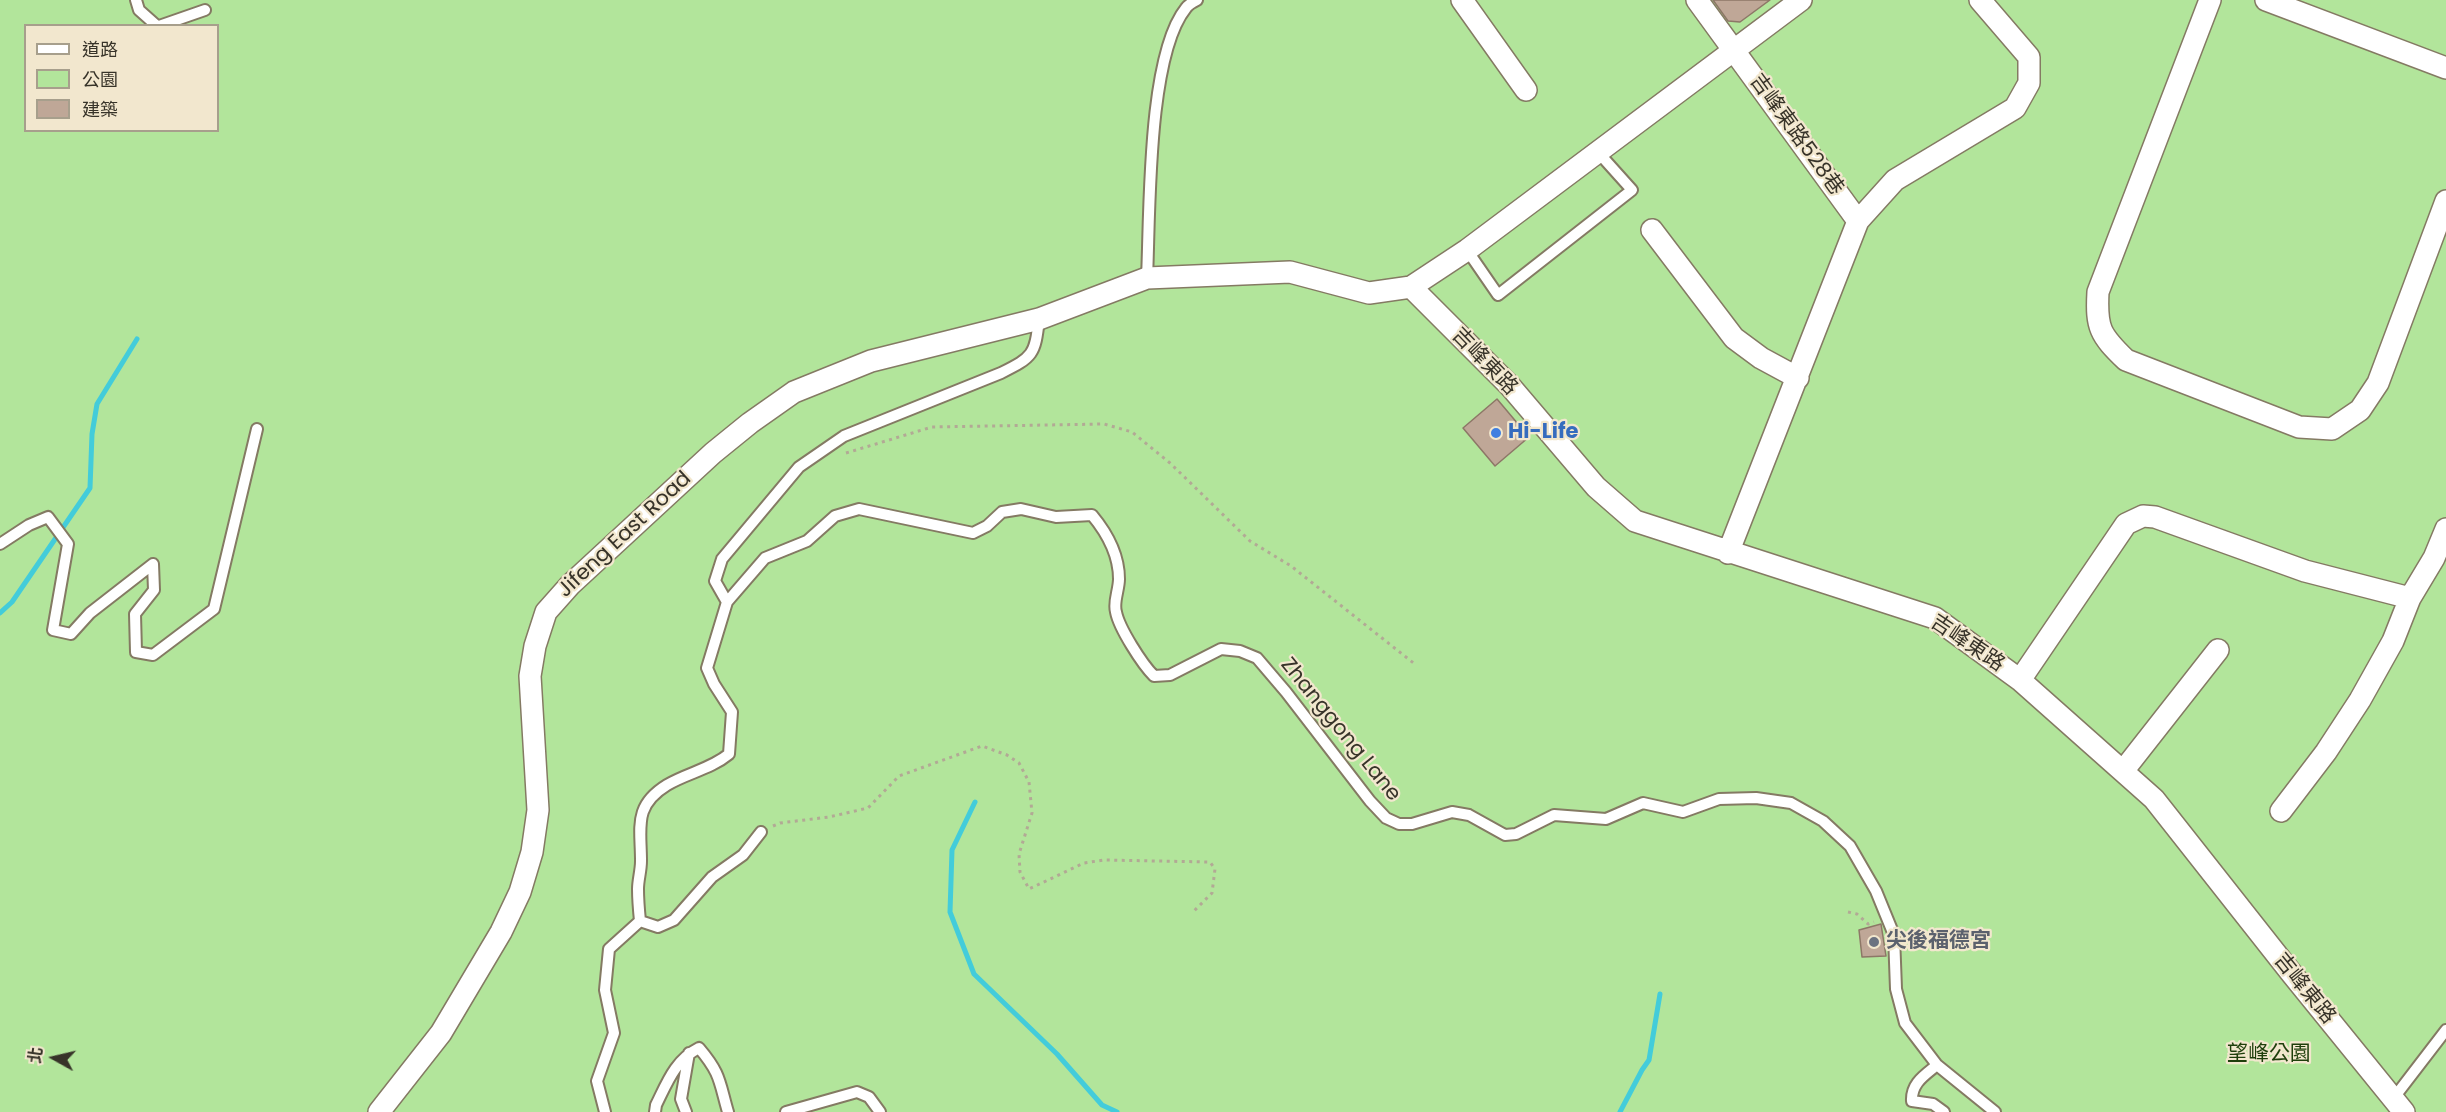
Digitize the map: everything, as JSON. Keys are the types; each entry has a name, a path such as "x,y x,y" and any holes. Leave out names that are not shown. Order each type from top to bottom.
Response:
{"street":[{"path":"1462,0 1526,90"},
{"name":"吉峰東路528巷","path":"1697,0 1858,221"},
{"path":"1039,319 1147,279 1290,272 1370,293 1412,287 1467,250 1801,0"},
{"path":"1728,553 1858,221 1895,180 2015,108 2029,83 2029,57 1980,0"},
{"path":"2210,0 2098,292 2096,318 2108,342 2126,360 2299,427 2332,429 2360,410 2378,383 2446,201"},
{"path":"2266,0 2446,68"},
{"path":"1652,230 1734,338 1761,358 1798,378"},
{"name":"吉峰東路","path":"1412,287 1510,386 1596,487 1635,521 1728,553 1935,618 2020,680 2154,799 2399,1106"},
{"name":"Jifeng East Road","path":"379,1112 441,1033 501,932 520,892 532,852 538,810 530,676 535,646 546,612 570,585 713,453 794,392 871,361 1039,319"},
{"path":"2020,680 2126,524 2143,516 2155,517 2305,571 2410,598"},
{"path":"2281,811 2326,752 2360,700 2392,641 2410,598 2434,558 2446,529"},
{"path":"2123,771 2218,650"}],"lane":[{"path":"136,0 139,10 156,24"},
{"path":"1147,279 1157,95 1169,40 1186,8 1197,0"},
{"path":"164,24 205,10"},
{"path":"1467,250 1498,295 1632,190 1597,151"},
{"path":"727,602 715,581 722,560 799,467 844,436 1001,373 1026,360 1036,346 1039,319"},
{"path":"0,544 29,525 48,517 68,544 53,630 71,634 90,613 153,564 154,590 135,614 136,652 153,655 214,609 257,429"},
{"name":"Zhanggong Lane","path":"640,921 638,888 641,863 640,816 651,797 669,784 729,754 732,712 714,684 707,668 727,602 765,558 807,541 835,516 859,509 973,532 987,526 1002,512 1021,509 1056,517 1092,515 1102,527 1115,552 1119,579 1115,611 1141,663 1154,676 1170,675 1221,650 1240,651 1257,658 1370,801 1386,818 1399,825 1412,824 1452,812 1469,815 1505,835 1516,834 1554,815 1606,819 1643,803 1683,812 1719,799 1756,798 1791,803 1823,821 1850,846 1876,891 1894,935 1896,989 1905,1023 1928,1050 1937,1065"},
{"path":"605,1112 597,1081 614,1033 605,990 609,949 640,921 658,927 674,920 712,877 743,855 761,832"},
{"path":"2399,1106 2446,1030"},
{"path":"655,1112 656,1105 675,1067 689,1053 699,1048 713,1065 722,1083 728,1112"},
{"path":"686,1112 681,1099 689,1053"},
{"path":"1944,1112 1933,1104 1912,1101 1911,1093 1917,1082 1937,1065 1995,1112"},
{"path":"786,1112 857,1092 869,1097 880,1112"}],"path":[{"path":"843,454 932,427 1104,424 1132,432 1170,463 1250,541 1291,566 1416,665"},
{"path":"761,832 780,823 829,817 868,808 898,776 982,746 1007,755 1019,763 1029,782 1032,813 1019,854 1020,872 1029,889 1084,863 1104,860 1210,862 1215,869 1212,893 1193,912"},
{"path":"1848,912 1857,914 1868,924 1879,921"}],"green space":[{"name":"望峰公園","path":"0,0 2446,0 2446,1112 0,1112"}],"building":[{"path":"1713,0 1770,0 1740,22 1728,21"},
{"name":"Hi-Life","path":"1497,399 1529,437 1495,466 1463,428"},
{"path":"1881,924 1886,956 1862,957 1859,930"}],"waterway":[{"path":"0,613 12,602 90,488 92,434 97,404 137,339"},
{"path":"975,802 952,850 950,912 974,974 1057,1054 1102,1105 1117,1112"},
{"path":"1620,1112 1649,1060 1660,994"}],"place":[{"name":"Hi-Life","path":"1496,433"},
{"name":"尖後福德宮","path":"1874,942"}]}
